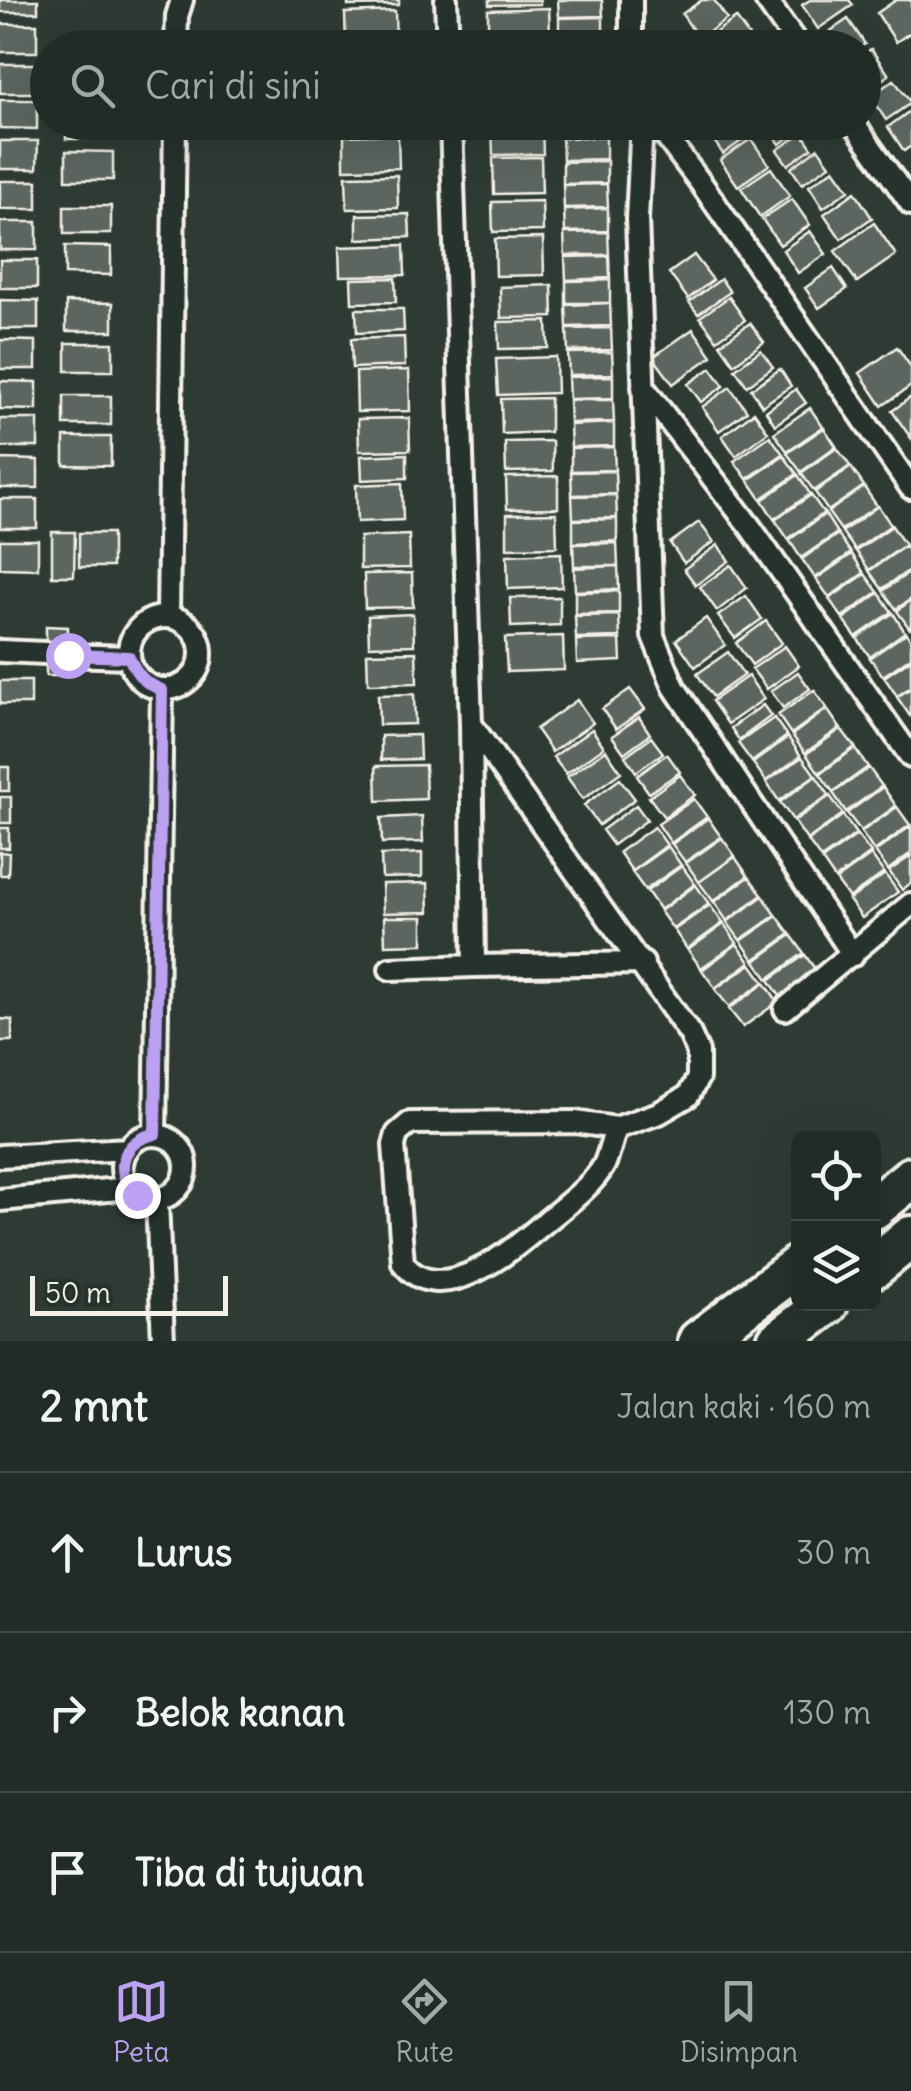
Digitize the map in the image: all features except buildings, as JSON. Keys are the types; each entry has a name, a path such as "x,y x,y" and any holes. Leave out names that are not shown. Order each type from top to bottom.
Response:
{"highway":[{"path":"881,1202 911,1178"},
{"path":"881,1261 911,1237"},
{"path":"698,1341 791,1271"},
{"path":"778,1341 817,1311"}],"street":[{"path":"177,30 182,0"},
{"path":"446,0 447,30"},
{"path":"631,0 632,30"},
{"path":"766,0 787,30"},
{"path":"168,616 175,140"},
{"path":"451,140 471,724 474,966"},
{"path":"641,140 637,219 653,636 674,687 854,954"},
{"path":"668,140 911,488"},
{"path":"866,140 911,204"},
{"path":"643,387 751,528 911,757"},
{"path":"168,616 191,628 200,652 198,668 190,680 177,688 162,690 146,684 129,657 140,628 152,619 168,616"},
{"path":"0,651 46,654"},
{"path":"68,655 129,657"},
{"path":"155,1134 162,690"},
{"path":"471,724 690,1034 698,1052 698,1078 688,1096 616,1128 575,1122 410,1122 402,1126 394,1145 403,1263 411,1274 437,1279 491,1266 563,1207 603,1168 616,1128"},
{"path":"784,1009 911,904"},
{"path":"390,968 643,963"},
{"path":"0,1156 128,1148 144,1136 155,1134 165,1136 182,1150 187,1172 177,1191 157,1200 147,1199 129,1188 0,1200"},
{"path":"128,1148 122,1168 129,1188"},
{"path":"157,1200 163,1341"}],"route":[{"path":"68,655 129,657 146,684 162,690 155,1134 144,1136 128,1148 122,1168 124,1179 137,1195"}]}
